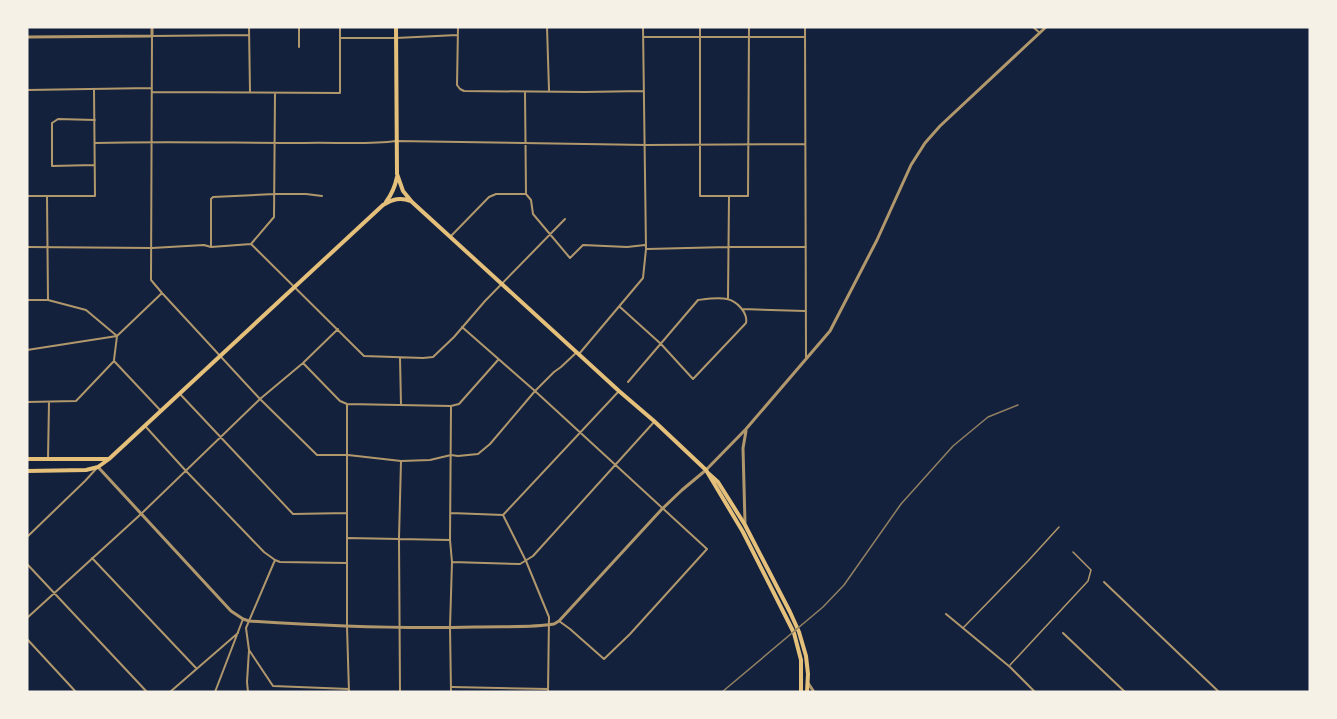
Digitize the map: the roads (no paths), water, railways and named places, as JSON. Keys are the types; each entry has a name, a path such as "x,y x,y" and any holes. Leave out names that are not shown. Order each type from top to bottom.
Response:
{"main road":[{"path":"27,471 82,470 98,467 110,459 383,205 395,187 397,174 396,27"},
{"path":"397,174 403,191 412,202 718,482 745,525 799,632 806,656 807,692"},
{"path":"383,205 397,199 412,202"},
{"path":"27,459 110,459"},
{"path":"706,471 738,524 794,633 801,660 801,692"}],"street":[{"path":"152,27 151,280 260,399 316,455 348,455 401,461 478,454 490,444 554,372 578,353 643,278 646,247 643,27"},
{"path":"249,27 250,92"},
{"path":"299,27 299,47"},
{"path":"27,90 340,93 340,27"},
{"path":"458,27 458,85 464,91 644,91"},
{"path":"547,27 549,92"},
{"path":"700,27 700,196 748,196 749,27"},
{"path":"805,27 806,360"},
{"path":"1033,27 1040,33"},
{"path":"27,537 98,467 231,611 243,619 347,627 550,625 559,621 662,509 706,471 746,429 830,331 877,240 911,165 925,143 940,126 1046,27"},
{"path":"27,37 249,35"},
{"path":"340,38 458,35"},
{"path":"643,37 805,37"},
{"path":"27,196 95,196 94,89"},
{"path":"525,91 526,194 531,201 533,214 570,258 583,245 806,247"},
{"path":"27,247 152,248 251,244 274,217 275,93"},
{"path":"95,120 58,119 52,123 51,165 95,165"},
{"path":"95,144 396,141 806,144"},
{"path":"211,247 211,199 213,196 274,194 322,196"},
{"path":"451,236 489,197 496,194 526,194"},
{"path":"47,196 48,300"},
{"path":"728,299 729,196"},
{"path":"251,244 364,356 433,357 454,337 485,300 565,219"},
{"path":"27,350 117,336 162,293"},
{"path":"620,307 661,344 693,379 746,323 747,318 742,309 728,299 698,300 661,344 628,382"},
{"path":"27,300 48,300 86,310 117,336"},
{"path":"742,309 806,311"},
{"path":"462,327 707,549 630,634 604,659 559,621"},
{"path":"27,618 141,514 260,399 303,363 338,329"},
{"path":"27,402 76,401 114,361 117,336"},
{"path":"400,358 401,405"},
{"path":"303,363 340,401 347,404 452,406 459,404 498,360"},
{"path":"114,361 161,411"},
{"path":"451,513 503,515 619,391"},
{"path":"180,394 293,514 347,513"},
{"path":"48,459 49,402"},
{"path":"249,650 273,686 349,690 347,404"},
{"path":"451,692 452,406"},
{"path":"452,562 520,564 526,561 654,421"},
{"path":"145,426 264,552 275,560 298,563 347,563"},
{"path":"745,525 743,448 746,429"},
{"path":"400,692 401,461"},
{"path":"451,687 548,691 549,617 526,561 503,515"},
{"path":"348,538 450,540"},
{"path":"92,558 196,668"},
{"path":"248,692 249,650 246,628 275,560"},
{"path":"27,564 147,692"},
{"path":"1104,582 1219,692"},
{"path":"946,614 1010,667 1035,692"},
{"path":"215,692 243,619"},
{"path":"170,692 238,633"},
{"path":"1063,633 1125,692"},
{"path":"27,639 76,692"},
{"path":"807,682 814,692"}],"lane":[{"path":"963,628 1059,527"},
{"path":"1010,665 1089,580 1091,570 1073,552"}],"railway":[{"path":"722,692 823,607 844,585 901,504 953,446 988,417 1018,405"}]}
